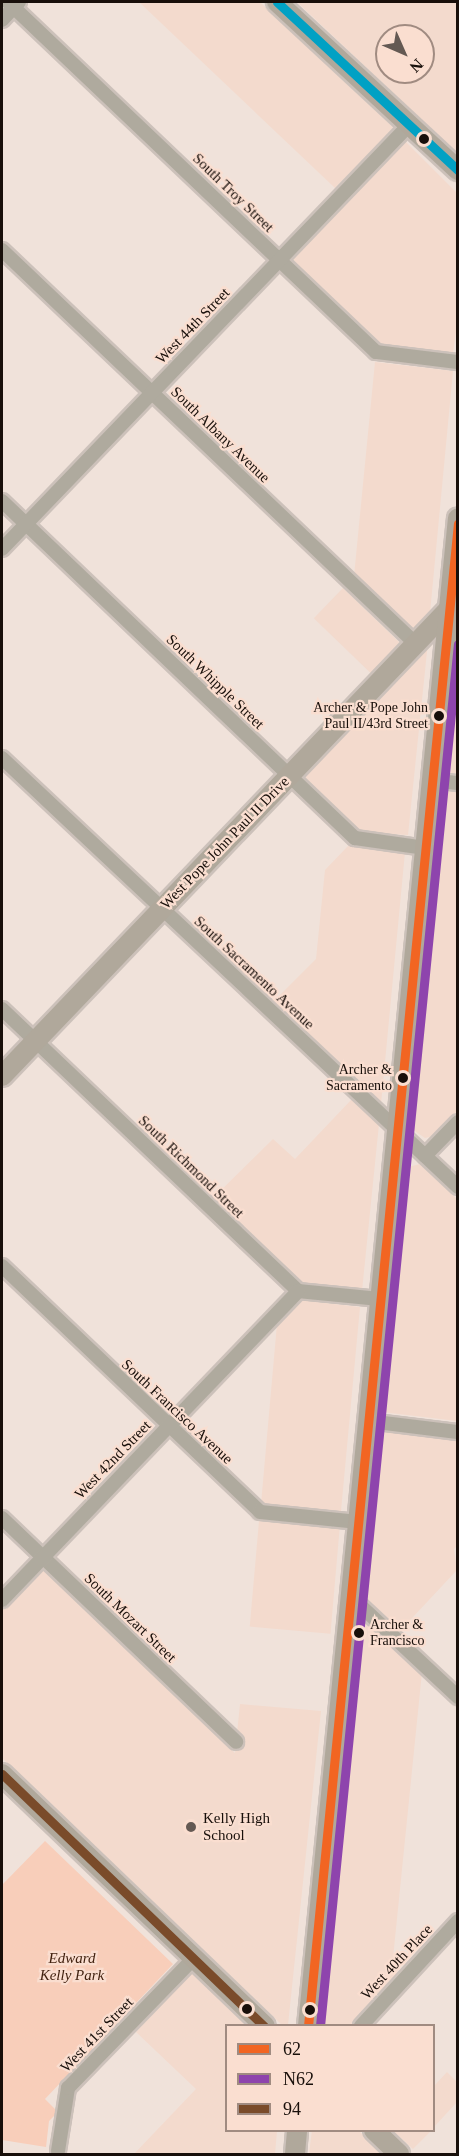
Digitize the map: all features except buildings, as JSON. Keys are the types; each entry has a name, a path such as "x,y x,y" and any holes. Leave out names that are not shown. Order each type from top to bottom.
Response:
{"main road":[{"path":"277,2 458,170"},
{"path":"308,2024 395,1128 453,606 458,518"},
{"name":"West Pope John Paul II Drive","path":"2,1076 453,606"},
{"path":"2,1774 264,2024"},
{"path":"295,2154 297,2132"},
{"path":"376,2132 399,2154"}],"street":[{"path":"2,20 14,3"},
{"name":"South Troy Street","path":"14,3 376,352 458,362"},
{"name":"West 44th Street","path":"2,549 409,125"},
{"name":"South Albany Avenue","path":"2,250 416,644"},
{"name":"South Whipple Street","path":"2,501 355,838 425,848"},
{"name":"South Sacramento Avenue","path":"2,758 458,1187"},
{"path":"432,780 458,783"},
{"name":"South Richmond Street","path":"2,1009 298,1291"},
{"path":"425,1156 458,1122"},
{"name":"South Francisco Avenue","path":"2,1266 260,1512 358,1522"},
{"path":"298,1291 380,1299"},
{"name":"West 42nd Street","path":"2,1600 298,1291"},
{"path":"368,1421 456,1431"},
{"name":"South Mozart Street","path":"2,1518 236,1742"},
{"path":"350,1596 458,1697"},
{"name":"West 40th Place","path":"362,2024 458,1921"},
{"name":"West 41st Street","path":"58,2151 68,2088 194,1958"}],"shaded area":[{"path":"139,2 260,2 394,128 335,188"},
{"path":"297,2 457,2 457,153 384,84 435,84 435,24 375,24 375,76"},
{"path":"404,140 457,193 458,318 453,353 377,344 289,260"},
{"path":"375,362 453,371 430,613 413,632 354,576"},
{"path":"343,588 403,646 374,677 314,618"},
{"path":"428,642 408,835 359,832 302,776"},
{"path":"457,654 457,774 446,772"},
{"path":"445,789 458,790 457,1111 434,1136 425,1138 409,1127"},
{"path":"349,845 405,852 381,1104 273,1002 316,959 325,870"},
{"path":"352,1099 379,1124 362,1291 299,1284 211,1200 273,1139 295,1159"},
{"path":"420,1164 457,1199 457,1421 382,1412 408,1167"},
{"path":"300,1300 360,1307 341,1511 261,1504 277,1324"},
{"path":"380,1431 458,1440 458,1545 454,1549 457,1570 399,1632 364,1598"},
{"path":"259,1521 340,1528 330,1634 250,1627"},
{"name":"Kelly High School","path":"41,1568 235,1753 240,1704 321,1711 288,2024 281,2024 2,1758 2,1610"},
{"path":"363,1619 422,1672 392,1968 398,1974 352,2024 322,2024"},
{"path":"192,1972 248,2024 225,2024 225,2132 277,2132 275,2154 134,2154 196,2089 136,2032"},
{"path":"447,2072 457,2082 457,2102 435,2126 435,2085"},
{"path":"312,2132 360,2132 383,2154 309,2154"},
{"path":"394,2132 430,2132 413,2149"}],"green space":[{"name":"Edward Kelly Park","path":"45,1841 173,1964 45,2099 58,2112 49,2121 46,2147 2,2140 2,1885"}],"transit line":[{"path":"277,2 458,170"},
{"name":"62","path":"308,2024 458,523"},
{"name":"N62","path":"320,2024 458,644"},
{"name":"94","path":"2,1774 262,2024"}],"place":[{"name":"Archer & Pope John Paul II/43rd Street","path":"439,716"},
{"name":"Archer & Sacramento","path":"403,1078"},
{"name":"Archer & Francisco","path":"359,1633"},
{"name":"Kelly High School","path":"191,1827"}]}
